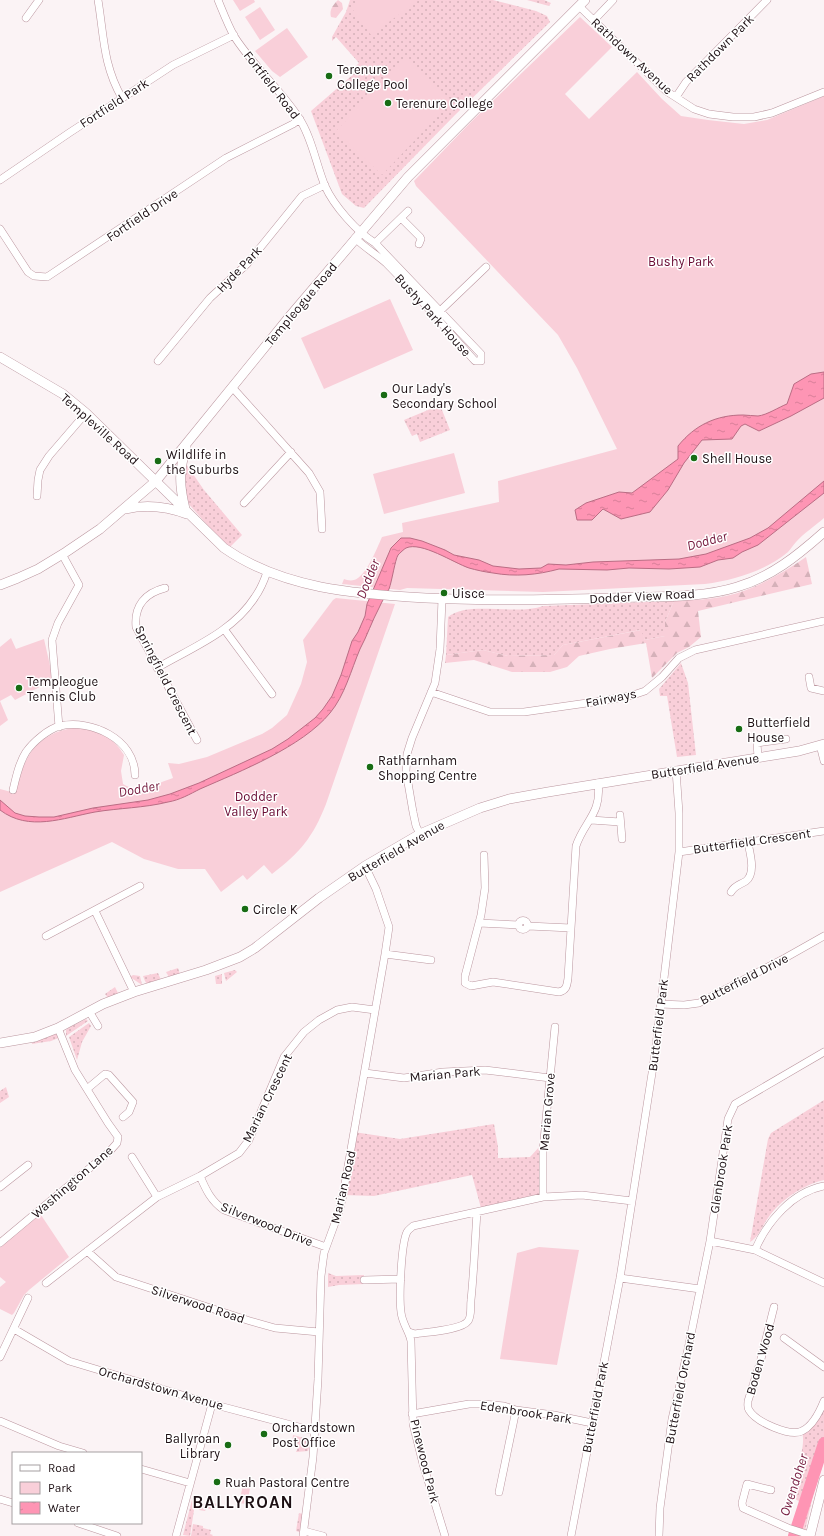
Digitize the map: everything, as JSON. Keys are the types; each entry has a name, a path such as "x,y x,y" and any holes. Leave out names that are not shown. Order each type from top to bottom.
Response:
{"main road":[{"name":"Templeogue Road","path":"0,585 18,578 62,554 100,529 156,481 358,235 408,177 582,3"},
{"name":"Templeville Road","path":"0,357 63,394 86,413 224,548 267,572"},
{"path":"188,442 180,471 182,498 188,513"},
{"path":"124,510 138,506 156,506 188,513"},
{"name":"Dodder View Road","path":"267,572 306,584 366,594 442,599 561,600 685,595 724,590 750,583 789,562 824,532"},
{"name":"Butterfield Avenue","path":"0,1043 35,1037 58,1028 103,1004 134,992 206,970 240,957 255,948 319,898 365,866 420,834 475,810 509,799 597,783 799,751 822,744"},
{"path":"810,1536 824,1480"}],"street":[{"path":"26,18 39,0"},
{"path":"98,0 106,55 112,76 122,98"},
{"name":"Fortfield Road","path":"218,0 234,35 244,50 285,98 300,119 325,185 340,210 358,235"},
{"path":"594,20 613,0"},
{"name":"Rathdown Park","path":"676,97 686,82 767,0"},
{"name":"Rathdown Avenue","path":"582,3 594,20 661,86 694,109 709,114 733,117 754,117 772,113 824,92"},
{"name":"Fortfield Park","path":"0,180 173,65 234,35"},
{"name":"Fortfield Drive","path":"0,229 28,272 34,276 48,277 226,158 292,125 300,119"},
{"name":"Hyde Park","path":"158,361 210,298 247,264 302,196 325,185"},
{"path":"376,243 408,211"},
{"path":"401,218 420,236 421,240 419,244"},
{"name":"Bushy Park House","path":"358,235 376,243 481,354 481,361 475,361 376,253 369,250 358,235"},
{"name":"Bushy Park House","path":"440,311 486,267"},
{"path":"232,387 309,472 320,492 322,529"},
{"path":"37,496 40,470 49,456 86,413"},
{"path":"244,503 291,452"},
{"path":"59,727 52,640 58,623 79,585 62,554"},
{"path":"158,668 224,629 236,620 251,602 267,572"},
{"name":"Springfield Crescent","path":"165,588 155,591 142,602 138,608 135,618 136,627 197,740"},
{"path":"420,834 416,826 406,771 412,738 435,683 440,649 442,599"},
{"name":"Fairways","path":"431,692 490,712 524,712 608,700 646,691 662,677 679,658 695,650 824,621"},
{"path":"224,629 272,694"},
{"path":"809,677 811,688 824,691"},
{"path":"13,790 20,765 26,752 46,733 59,727 76,725 94,728 109,734 121,744 127,752 135,769 135,775"},
{"path":"758,757 757,743 786,739"},
{"path":"822,744 824,761"},
{"name":"Butterfield Park","path":"571,1536 620,1278 651,1080 679,852 679,813 676,770"},
{"path":"484,855 485,888 479,923 465,976 465,983 471,986 493,982 559,992 563,991 567,987 576,846 581,834 591,820 595,808 597,783"},
{"path":"591,820 620,818 622,839"},
{"name":"Butterfield Crescent","path":"679,852 824,831"},
{"path":"731,892 734,887 749,877 751,868 748,843"},
{"name":"Marian Road","path":"304,1533 310,1487 318,1379 321,1276 326,1247 342,1200 389,927 376,889 365,866"},
{"path":"46,936 140,886"},
{"path":"95,911 134,992"},
{"path":"479,923 518,925 520,929 523,930 528,926 571,928"},
{"name":"Butterfield Drive","path":"660,1004 684,1005 699,1003 824,936"},
{"path":"385,954 431,960"},
{"name":"Marian Crescent","path":"46,1283 157,1197 200,1176 238,1152 249,1140 284,1057 304,1032 318,1020 337,1010 352,1007 375,1010"},
{"path":"89,1011 98,1026"},
{"name":"Marian Grove","path":"543,1197 543,1150 555,1027"},
{"name":"Washington Lane","path":"0,1243 109,1152 117,1143 118,1137 76,1070 58,1028"},
{"name":"Glenbrook Park","path":"710,1241 728,1119 735,1104 824,1052"},
{"name":"Marian Park","path":"365,1073 404,1078 443,1072 485,1070 550,1078"},
{"path":"87,1089 105,1074 108,1075 133,1102 129,1112 123,1117"},
{"path":"132,1157 157,1197"},
{"path":"0,1187 28,1165"},
{"name":"Silverwood Drive","path":"200,1176 216,1205 224,1210 326,1247"},
{"path":"755,1250 771,1222 785,1206 804,1193 824,1186"},
{"name":"Pinewood Park","path":"445,1536 418,1446 412,1414 412,1361 409,1332 401,1314 401,1279 405,1238 408,1231 414,1226 543,1197 582,1195 632,1201"},
{"path":"409,1332 415,1334 453,1328 464,1325 468,1321 473,1283 477,1212"},
{"path":"710,1241 755,1250 824,1283"},
{"name":"Butterfield Orchard","path":"659,1536 660,1508 672,1420 710,1241"},
{"name":"Silverwood Road","path":"88,1251 116,1277 275,1328 319,1332"},
{"path":"620,1278 700,1289"},
{"path":"364,1280 401,1279"},
{"path":"0,1357 28,1298"},
{"name":"Boden Wood","path":"774,1307 760,1363 748,1401 748,1408 750,1412 754,1417 779,1429 802,1432 811,1425 824,1401"},
{"name":"Orchardstown Avenue","path":"14,1330 69,1361 212,1404 314,1431"},
{"path":"784,1338 824,1367"},
{"path":"176,1536 212,1404"},
{"name":"Edenbrook Park","path":"412,1414 469,1404 504,1406 516,1410 554,1415 592,1423"},
{"path":"499,1492 516,1410"},
{"path":"0,1421 59,1446 80,1452"},
{"path":"142,1469 190,1483"},
{"path":"771,1490 747,1484 742,1503 743,1508 810,1536"},
{"path":"0,1499 12,1503"},
{"path":"81,1524 117,1536"},
{"path":"304,1533 323,1536"}],"green space":[{"path":"233,0 254,0 255,2 240,11"},
{"path":"338,0 342,3 343,9 336,18 331,17 332,8"},
{"name":"Terenure College","path":"350,0 493,0 536,11 547,16 550,22 455,115 364,208 356,206 342,194 311,111 356,72 355,67 359,63 336,37 332,41 332,37 346,12"},
{"path":"360,0 419,0 371,35 351,7"},
{"path":"527,0 544,0 551,3 549,6"},
{"path":"260,7 275,30 260,40 245,17"},
{"name":"Bushy Park","path":"580,17 612,47 565,94 589,119 637,72 662,99 681,116 708,120 744,124 767,120 824,96 824,518 799,539 788,552 779,559 749,574 705,584 543,592 407,588 400,590 342,584 344,579 354,580 363,574 371,562 382,537 403,532 402,523 499,502 498,481 617,449 577,368 558,335 416,186 414,181 471,122"},
{"path":"287,28 308,57 280,77 272,71 255,51"},
{"path":"406,57 452,101 382,175 336,131"},
{"path":"390,299 413,350 324,389 301,338"},
{"path":"440,405 450,430 420,442 417,434 412,436 404,420"},
{"path":"454,453 465,493 384,514 373,474"},
{"path":"184,461 204,490 242,535 230,547 218,537 186,501"},
{"path":"806,557 812,584 698,611 701,637 689,647 677,653 652,678 646,643 579,656 567,667 550,672 512,672 474,660 445,663 446,655 483,650 508,656 554,655 563,645 641,630 645,640 665,636 665,622 674,601 700,600 737,593 768,580"},
{"name":"Dodder Valley Park","path":"336,598 395,604 321,816 305,844 282,866 272,874 264,865 247,880 243,875 221,892 205,869 178,869 144,859 112,842 0,892 0,789 15,793 20,775 31,752 45,738 57,732 69,729 82,728 94,730 116,744 124,755 121,771 123,784 129,787 141,788 173,778 168,763 179,764 207,757 262,734 272,728 287,715 301,684 307,662 303,640"},
{"path":"674,601 665,622 665,636 645,640 640,630 563,645 554,655 508,656 483,650 446,655 448,617 457,612 480,609 520,610 543,606"},
{"name":"Templeogue Tennis Club","path":"11,638 16,649 44,639 51,670 51,681 15,700 11,695 0,701 0,647"},
{"path":"681,663 688,683 696,755 677,757 667,696 660,696 659,689"},
{"path":"0,701 8,720 0,726"},
{"path":"178,968 180,974 169,977 166,972"},
{"path":"235,970 237,972 226,981 224,973"},
{"path":"158,973 161,980 147,984 143,976"},
{"path":"222,974 222,984 216,984 215,976"},
{"path":"133,975 140,976 142,985 130,977"},
{"path":"115,987 118,993 108,998 105,994"},
{"path":"86,1019 88,1021 66,1036 66,1030 68,1028"},
{"path":"89,1023 91,1026 82,1042 77,1060 69,1037"},
{"path":"56,1033 61,1037 51,1041 32,1044 32,1043"},
{"path":"6,1087 9,1097 0,1103 0,1091"},
{"path":"824,1100 824,1180 800,1189 785,1199 773,1211 758,1234 750,1242 768,1139 771,1133"},
{"path":"494,1124 498,1147 498,1158 530,1157 541,1145 540,1194 481,1208 472,1175 374,1196 343,1195 354,1132 400,1139"},
{"path":"39,1212 69,1257 24,1295 12,1315 0,1309 0,1287 6,1282 0,1277 0,1247"},
{"path":"539,1247 579,1250 557,1365 500,1359 517,1253"},
{"path":"328,1273 336,1276 364,1275 364,1284 328,1287"},
{"path":"824,1401 824,1461 813,1495 804,1536 794,1536 795,1531 790,1529 800,1502 789,1495 803,1446 802,1433"},
{"path":"293,1435 304,1438 310,1444 308,1451 296,1452 299,1445 292,1443"},
{"path":"247,1483 251,1483 247,1504 239,1503 243,1485 246,1485"},
{"path":"193,1496 196,1497 190,1536 183,1535"},
{"path":"201,1503 213,1505 213,1503 218,1504 215,1506 214,1510 206,1508 205,1511 199,1510"},
{"path":"299,1513 303,1514 301,1531 299,1532 296,1531"},
{"path":"193,1524 203,1526 203,1528 211,1530 210,1534 213,1535 191,1536"}],"water":[{"path":"824,372 824,398 759,431 745,424 741,426 732,439 702,440 684,463 668,490 650,512 621,519 603,509 592,520 577,520 575,510 586,503 619,492 632,493 678,459 678,446 699,427 715,419 733,415 758,416 769,413 787,404 794,384 811,374"},
{"path":"824,481 824,493 758,545 733,558 718,560 700,567 669,569 629,568 607,570 559,569 534,574 510,575 469,568 420,547 406,548 398,555 389,589 376,613 340,698 330,713 304,737 252,766 185,797 172,801 150,806 95,812 46,822 34,822 11,817 0,810 0,800 15,813 25,816 54,817 93,808 148,800 170,794 199,783 272,749 288,739 315,718 332,696 341,675 352,641 365,616 367,604 391,548 401,538 410,538 422,541 454,555 479,560 493,566 519,569 541,568 548,564 566,565 593,562 679,559 706,554 750,538 768,528"}],"waterway":[{"name":"Owendoher","path":"794,1536 824,1443"}],"place":[{"name":"Terenure College Pool","path":"329,76"},
{"name":"Terenure College","path":"388,103"},
{"name":"Our Lady's Secondary School","path":"384,395"},
{"name":"Shell House","path":"694,458"},
{"name":"Wildlife in the Suburbs","path":"158,461"},
{"name":"Uisce","path":"444,593"},
{"name":"Templeogue Tennis Club","path":"19,688"},
{"name":"Butterfield House","path":"739,729"},
{"name":"Rathfarnham Shopping Centre","path":"370,767"},
{"name":"Circle K","path":"245,909"},
{"name":"Orchardstown Post Office","path":"264,1434"},
{"name":"Ballyroan Library","path":"228,1445"},
{"name":"Ruah Pastoral Centre","path":"217,1482"}],"district":[{"name":"BALLYROAN","path":"243,1502"}],"water label":[{"name":"Dodder","path":"707,541"},
{"name":"Dodder","path":"368,579"},
{"name":"Dodder","path":"139,789"}]}
